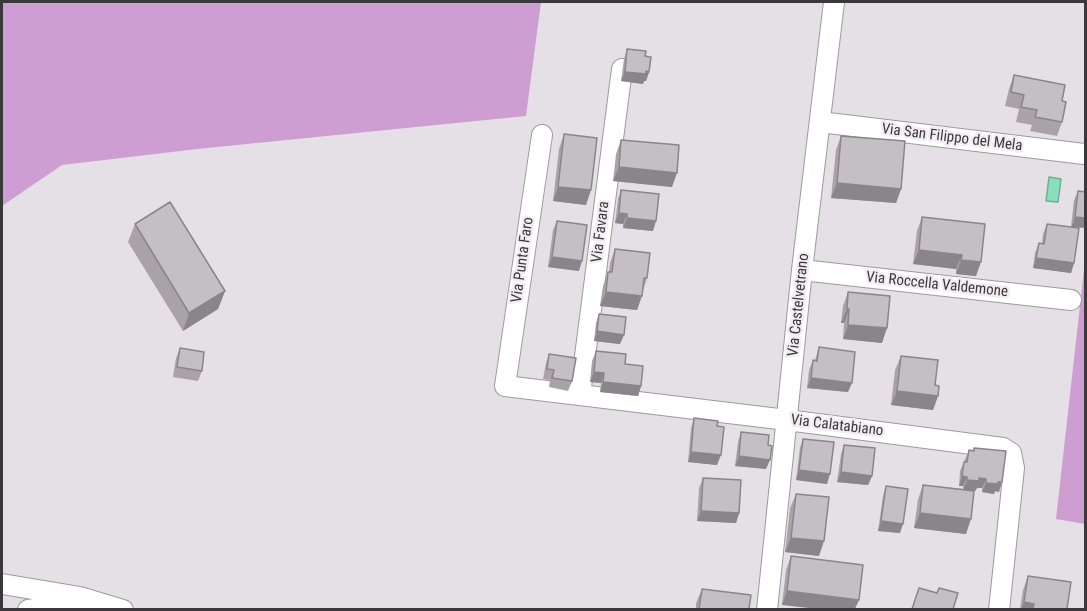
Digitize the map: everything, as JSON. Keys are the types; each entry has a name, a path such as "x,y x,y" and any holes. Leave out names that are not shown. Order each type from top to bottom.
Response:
{"street":[{"name":"Via Castelvetrano","path":"767,609 802,270 834,2"},
{"name":"Via Favara","path":"580,395 622,69"},
{"name":"Via San Filippo del Mela","path":"820,122 1084,154"},
{"name":"Via Punta Faro","path":"505,386 542,135"},
{"name":"Via Roccella Valdemone","path":"802,270 1071,300"},
{"name":"Via Calatabiano","path":"505,386 1000,447 1008,450 1013,458 1014,468 999,609"},
{"path":"2,584 96,601 123,609"},
{"path":"28,609 96,601"}],"shaded area":[{"path":"2,2 541,2 526,116 62,165 2,206"},
{"path":"1049,177 1061,179 1058,202 1046,201"},
{"path":"1085,261 1085,524 1056,519"}],"building":[{"path":"627,49 646,51 645,56 651,57 649,72 646,71 646,74 625,72"},
{"path":"1014,75 1065,85 1062,101 1066,102 1062,122 1035,117 1037,110 1021,107 1024,95 1011,92"},
{"path":"564,134 597,138 591,190 558,187"},
{"path":"841,136 905,141 901,189 837,183"},
{"path":"621,140 679,145 677,173 619,167"},
{"path":"621,190 659,194 656,221 627,218 627,214 619,213"},
{"path":"1078,191 1086,192 1086,218 1075,217"},
{"path":"170,202 225,291 189,313 135,224"},
{"path":"922,217 985,224 981,262 961,260 962,255 919,250"},
{"path":"557,221 587,225 582,261 552,257"},
{"path":"1047,224 1079,228 1074,263 1036,258 1039,243 1044,244"},
{"path":"615,249 650,253 642,296 606,292 608,272 612,272"},
{"path":"848,292 890,296 887,328 848,325"},
{"path":"599,314 626,317 624,335 597,331"},
{"path":"819,347 855,352 852,383 811,378 813,360 817,361"},
{"path":"180,348 204,352 202,371 177,367"},
{"path":"596,351 626,354 625,364 643,366 641,386 603,382 604,373 594,372"},
{"path":"549,354 576,358 572,381 552,378 554,370 547,369"},
{"path":"901,356 938,360 935,385 939,386 938,396 897,391"},
{"path":"694,418 718,421 717,426 724,427 721,455 691,452"},
{"path":"741,432 769,435 768,445 772,446 770,460 739,456"},
{"path":"803,439 834,442 830,474 799,470"},
{"path":"844,445 875,448 872,476 841,472"},
{"path":"974,448 1006,451 1002,482 986,483 986,479 967,480 967,477 962,476 969,450 974,451"},
{"path":"703,478 741,480 739,513 701,511"},
{"path":"923,485 974,491 971,519 920,513"},
{"path":"886,486 908,489 903,524 881,521"},
{"path":"796,494 829,497 824,541 791,538"},
{"path":"791,556 863,565 859,600 787,591"},
{"path":"1028,576 1071,582 1067,609 1033,609 1034,604 1024,602"},
{"path":"919,588 937,593 939,588 958,593 953,609 912,609"},
{"path":"702,589 751,595 749,609 699,609"}]}
